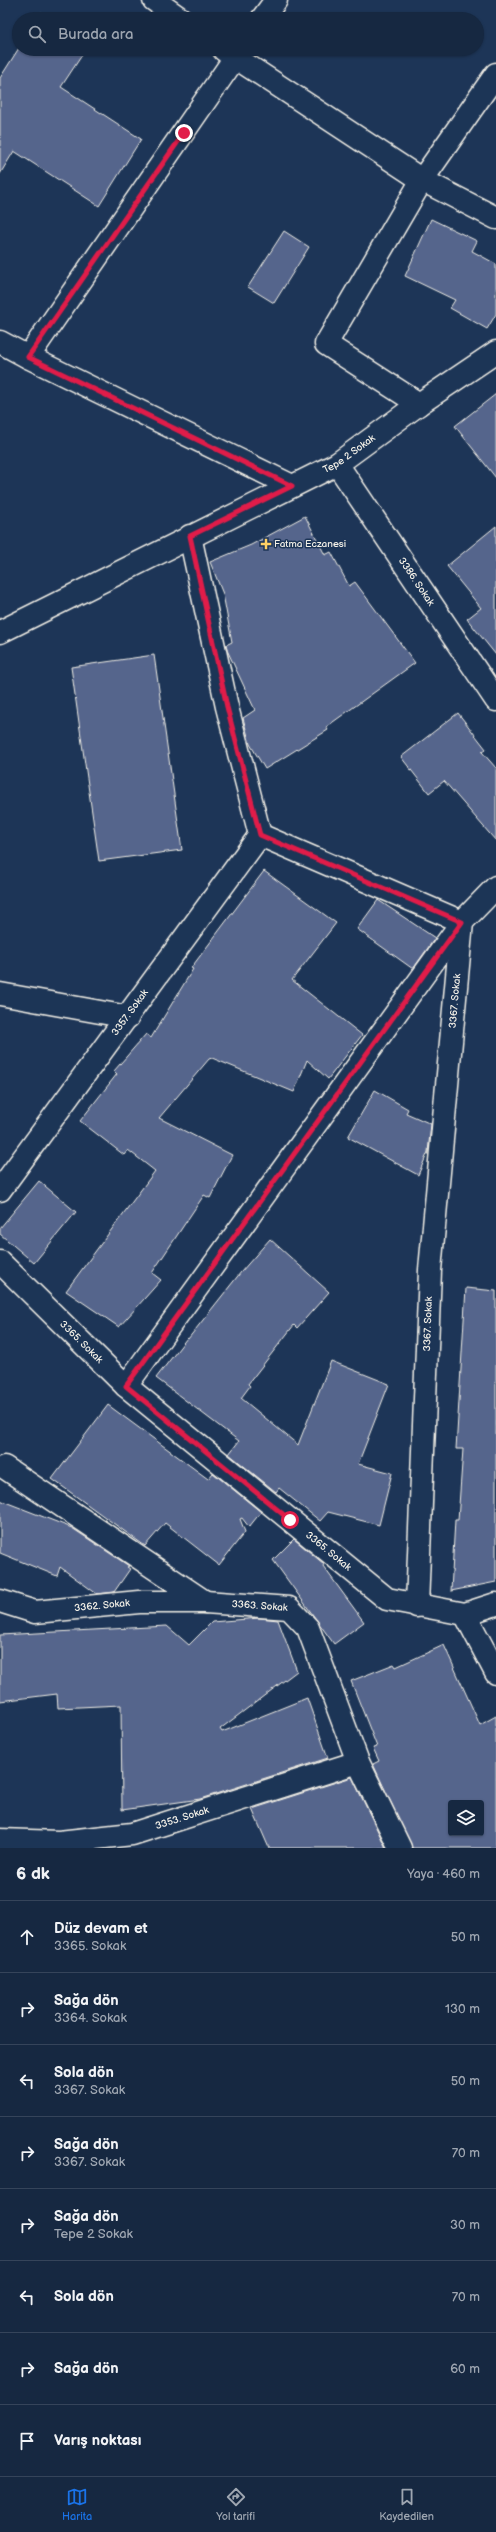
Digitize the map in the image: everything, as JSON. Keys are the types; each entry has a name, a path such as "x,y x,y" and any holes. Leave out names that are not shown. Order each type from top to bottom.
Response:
{"street":[{"path":"154,0 171,12"},
{"path":"267,12 276,0"},
{"path":"28,357 230,56"},
{"path":"239,56 422,180 496,218"},
{"path":"419,404 326,344 422,180 496,74"},
{"path":"0,342 292,486"},
{"name":"Tepe 2 Sokak","path":"0,632 337,464 419,404 496,352"},
{"name":"3386. Sokak","path":"337,464 496,700"},
{"path":"190,536 227,707 260,835 462,922"},
{"name":"3357. Sokak","path":"0,1190 260,835"},
{"path":"126,1386 462,922 496,887"},
{"name":"3367. Sokak","path":"417,1606 430,1270 462,922"},
{"path":"0,994 128,1017"},
{"name":"3365. Sokak","path":"0,1262 126,1386 387,1600 465,1614"},
{"name":"3363. Sokak","path":"4,1467 205,1602 289,1608 308,1628 358,1762 400,1848"},
{"name":"3362. Sokak","path":"0,1601 35,1612 139,1602 205,1602"},
{"path":"496,1604 465,1614 496,1673"},
{"name":"3353. Sokak","path":"0,1840 59,1845 132,1834 358,1762"}],"building":[{"path":"14,56 81,56 61,87 141,139 99,206 14,151 0,174 0,78"},
{"path":"431,219 477,241 472,251 496,264 496,314 487,329 450,308 455,300 405,276"},
{"path":"284,231 309,247 274,303 248,287"},
{"path":"496,394 496,478 455,426"},
{"path":"305,516 325,555 331,552 349,586 355,582 415,663 326,727 328,730 265,769 250,744 243,718 255,710 227,650 226,645 232,642 223,594 210,562 251,545"},
{"path":"496,526 496,655 467,619 481,608 447,566"},
{"path":"154,655 182,850 99,861 71,667"},
{"path":"458,713 486,749 482,752 496,768 496,841 444,781 429,793 401,757"},
{"path":"264,871 336,923 292,980 362,1035 328,1079 307,1060 294,1092 212,1058 209,1059 159,1118 232,1155 210,1198 204,1195 152,1273 161,1280 119,1327 66,1291 155,1171 128,1150 124,1155 80,1121 117,1074 114,1071 146,1034 151,1038 193,969 191,968"},
{"path":"378,900 435,938 413,969 357,929"},
{"path":"375,1090 408,1109 406,1113 431,1124 428,1152 418,1175 348,1137"},
{"path":"39,1181 76,1212 34,1263 0,1234 0,1228"},
{"path":"270,1239 329,1292 297,1328 294,1325 248,1384 250,1386 241,1398 298,1445 331,1361 389,1384 358,1464 392,1473 379,1525 328,1512 320,1521 279,1488 276,1492 229,1454 239,1441 156,1378 241,1272"},
{"path":"466,1288 496,1291 496,1582 451,1591 455,1520 458,1520 463,1449 456,1449"},
{"path":"108,1405 208,1479 213,1473 261,1512 249,1527 242,1518 240,1519 245,1532 219,1565 165,1523 145,1546 52,1479"},
{"path":"0,1500 72,1528 129,1566 127,1567 130,1569 114,1592 97,1594 60,1567 57,1576 0,1553"},
{"path":"294,1539 324,1564 323,1566 364,1622 334,1644 273,1560"},
{"path":"259,1618 278,1620 297,1671 220,1729 222,1732 307,1698 328,1758 200,1799 122,1810 121,1705 58,1708 57,1694 0,1701 0,1635 167,1626 189,1645 212,1622"},
{"path":"444,1645 480,1725 496,1716 496,1848 412,1848 373,1764 379,1761 373,1748 377,1747 351,1681 394,1664 396,1667"},
{"path":"352,1777 386,1848 269,1848 252,1809"}],"place":[{"name":"Fatma Eczanesi","path":"266,544"}],"route":[{"path":"184,133 28,357 292,486 190,536 227,707 260,835 462,922 126,1386 290,1520"}]}
